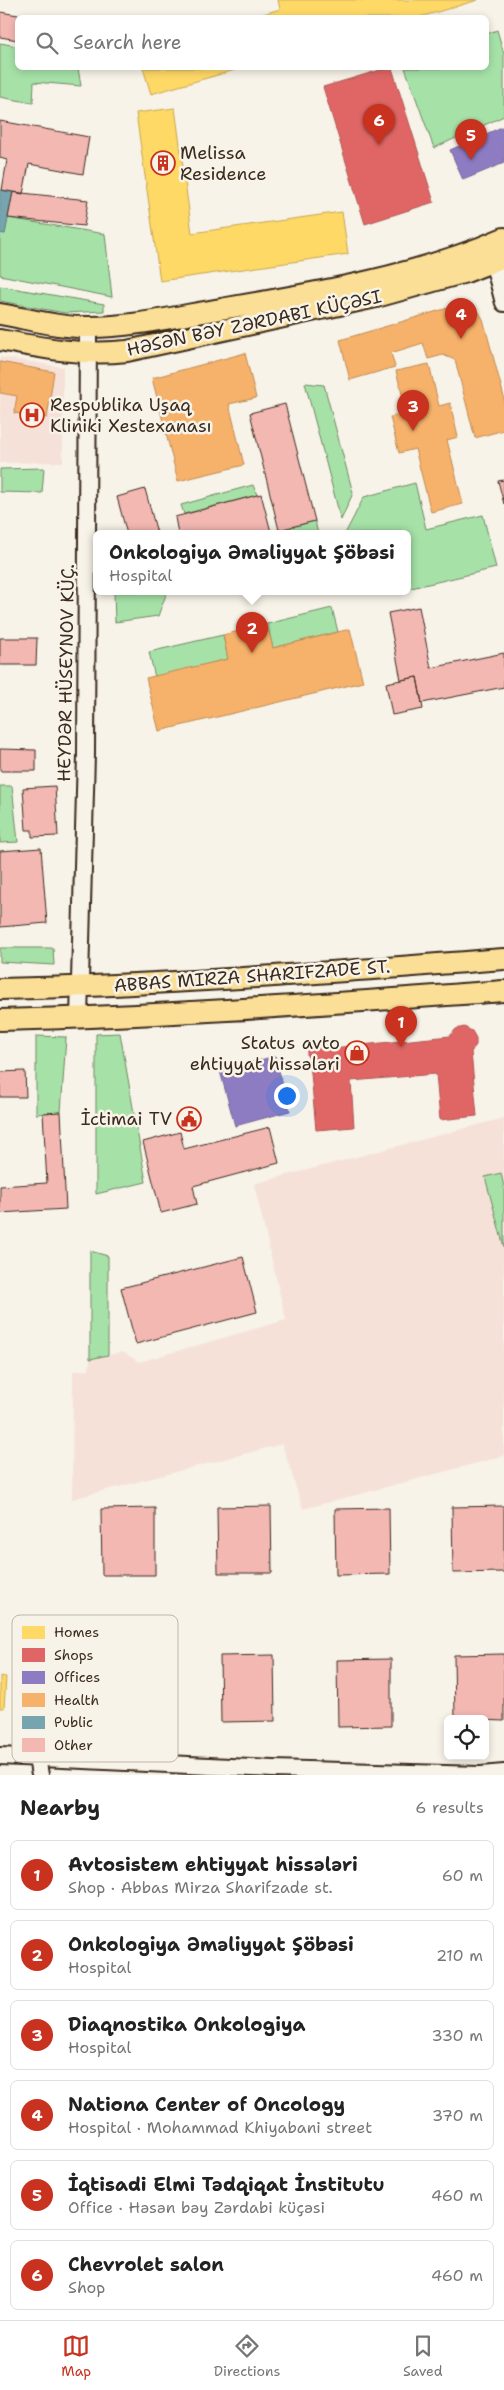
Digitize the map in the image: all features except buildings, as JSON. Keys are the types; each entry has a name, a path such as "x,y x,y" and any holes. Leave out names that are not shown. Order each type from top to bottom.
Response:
{"main road":[{"name":"HƏSƏN BƏY ZƏRDABI KÜÇƏSI","path":"0,314 88,328 127,325 321,292 404,271 461,254 504,238"},
{"name":"HƏSƏN BƏY ZƏRDABI KÜÇƏSI","path":"0,340 88,354 127,351 358,301 466,272 498,259"},
{"path":"61,351 63,325"},
{"name":"ABBAS MIRZA SHARIFZADE ST.","path":"0,989 79,987 292,975 504,959"},
{"name":"ABBAS MIRZA SHARIFZADE ST.","path":"0,1020 297,1007 504,991"}],"street":[{"path":"498,259 504,303"},
{"name":"HEYDƏR HÜSEYNOV KÜÇ.","path":"79,1018 86,754 88,328"},
{"path":"38,1762 40,1775"},
{"path":"105,1762 274,1772 480,1775 504,1773"}],"shaded area":[{"name":"Respublika Uşaq Kliniki Xestexanası","path":"0,357 63,367 63,462 0,463"},
{"path":"504,1118 504,1456 303,1509 282,1444 72,1499 73,1371 89,1370 90,1359 123,1352 139,1362 286,1320 254,1184"}],"green space":[{"path":"497,30 504,54 504,116 434,148 406,70 489,70 489,33"},
{"path":"0,43 15,46 15,70 78,70 81,86 34,82 33,103 0,97"},
{"path":"8,218 105,234 112,297 0,275 0,233 5,234"},
{"path":"0,286 104,304 104,311 65,313 0,301"},
{"path":"305,383 324,385 353,493 341,520"},
{"path":"44,468 42,493 0,492 0,469"},
{"path":"415,483 426,529 483,515 496,568 411,588 411,530 347,530 364,497"},
{"path":"253,485 257,495 184,514 181,505"},
{"path":"315,521 317,530 278,530"},
{"path":"114,595 166,595 158,616 115,622"},
{"path":"332,608 338,632 273,648 267,624"},
{"path":"223,635 228,659 155,677 149,652"},
{"path":"0,786 12,786 18,842 0,843"},
{"path":"0,948 53,948 54,965 0,962"},
{"path":"120,1033 146,1182 96,1194 96,1034"},
{"path":"36,1036 66,1037 61,1112 36,1114"},
{"path":"501,1173 504,1187 504,1247 485,1177"},
{"path":"90,1251 108,1256 108,1355 90,1359"}],"place":[{"name":"Chevrolet salon","path":"379,145"},
{"name":"İqtisadi Elmi Tədqiqat İnstitutu","path":"471,160"},
{"name":"Melissa Residence","path":"163,163"},
{"name":"Nationa Center of Oncology","path":"461,339"},
{"name":"Respublika Uşaq Kliniki Xestexanası","path":"32,415"},
{"name":"Diaqnostika Onkologiya","path":"413,431"},
{"name":"Onkologiya Əməliyyat Şöbəsi","path":"252,653"},
{"name":"Avtosistem ehtiyyat hissələri","path":"401,1047"},
{"name":"Status avto ehtiyyat hissələri","path":"357,1053"},
{"name":"İctimai TV","path":"189,1119"}]}
